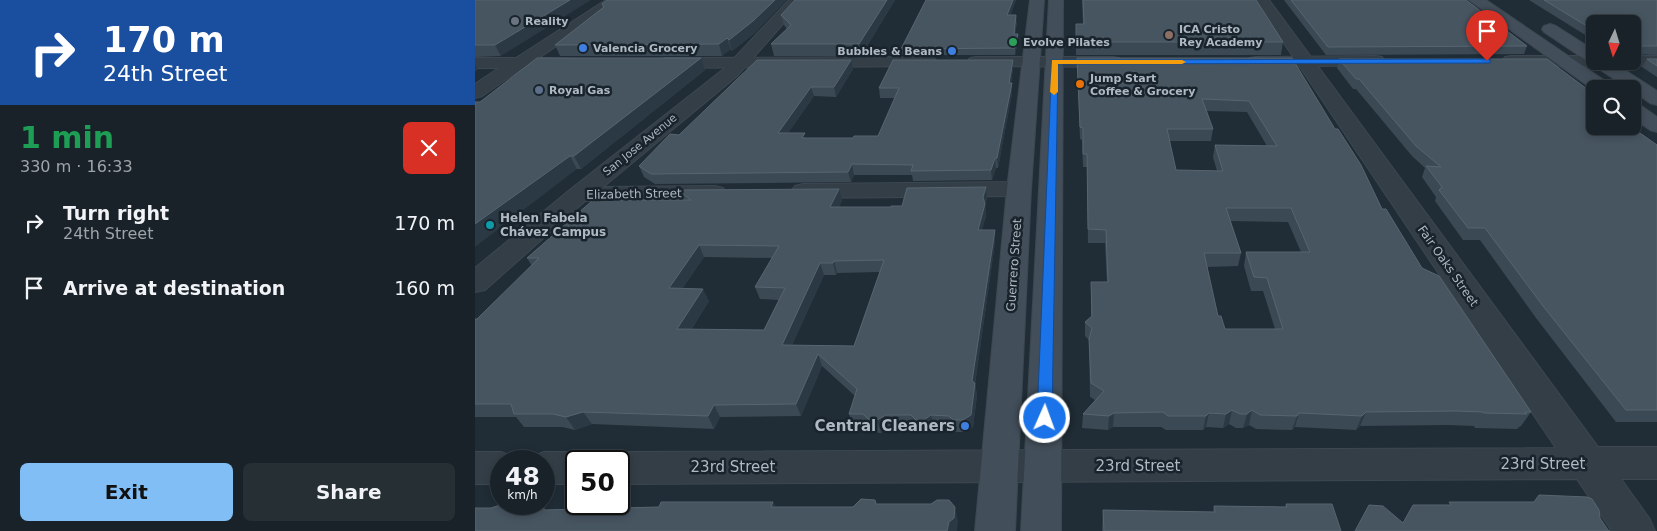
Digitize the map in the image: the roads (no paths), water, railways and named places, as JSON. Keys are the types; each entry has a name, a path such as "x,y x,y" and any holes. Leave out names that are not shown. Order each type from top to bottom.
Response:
{"main road":[{"name":"Guerrero Street","path":"1037,0 1043,62 1043,467 1041,531"},
{"name":"Guerrero Street","path":"995,531 1019,189 1056,0"},
{"path":"1477,0 1590,80"},
{"path":"1538,21 1586,54"},
{"path":"1613,70 1657,99"},
{"path":"1641,115 1657,126"}],"street":[{"path":"475,92 616,0"},
{"name":"San Jose Avenue","path":"475,283 579,194 740,63 797,0"},
{"name":"Fair Oaks Street","path":"1262,0 1635,531"},
{"path":"1497,61 1586,60"},
{"path":"1240,62 1393,61"},
{"path":"1641,61 1657,61"},
{"path":"652,63 943,62"},
{"path":"963,62 1134,62"},
{"path":"475,63 583,63"},
{"path":"783,192 1019,189"},
{"name":"Elizabeth Street","path":"579,194 734,192"},
{"name":"23rd Street","path":"630,468 1657,463"},
{"path":"475,468 490,468"}],"place":[{"name":"Reality","path":"515,21"},
{"name":"ICA Cristo Rey Academy","path":"1169,35"},
{"name":"Evolve Pilates","path":"1013,42"},
{"name":"Valencia Grocery","path":"583,48"},
{"name":"Bubbles & Beans","path":"952,51"},
{"name":"Jump Start Coffee & Grocery","path":"1080,84"},
{"name":"Royal Gas","path":"539,90"},
{"name":"Helen Fabela Chávez Campus","path":"490,225"},
{"name":"Central Cleaners","path":"965,426"}]}
